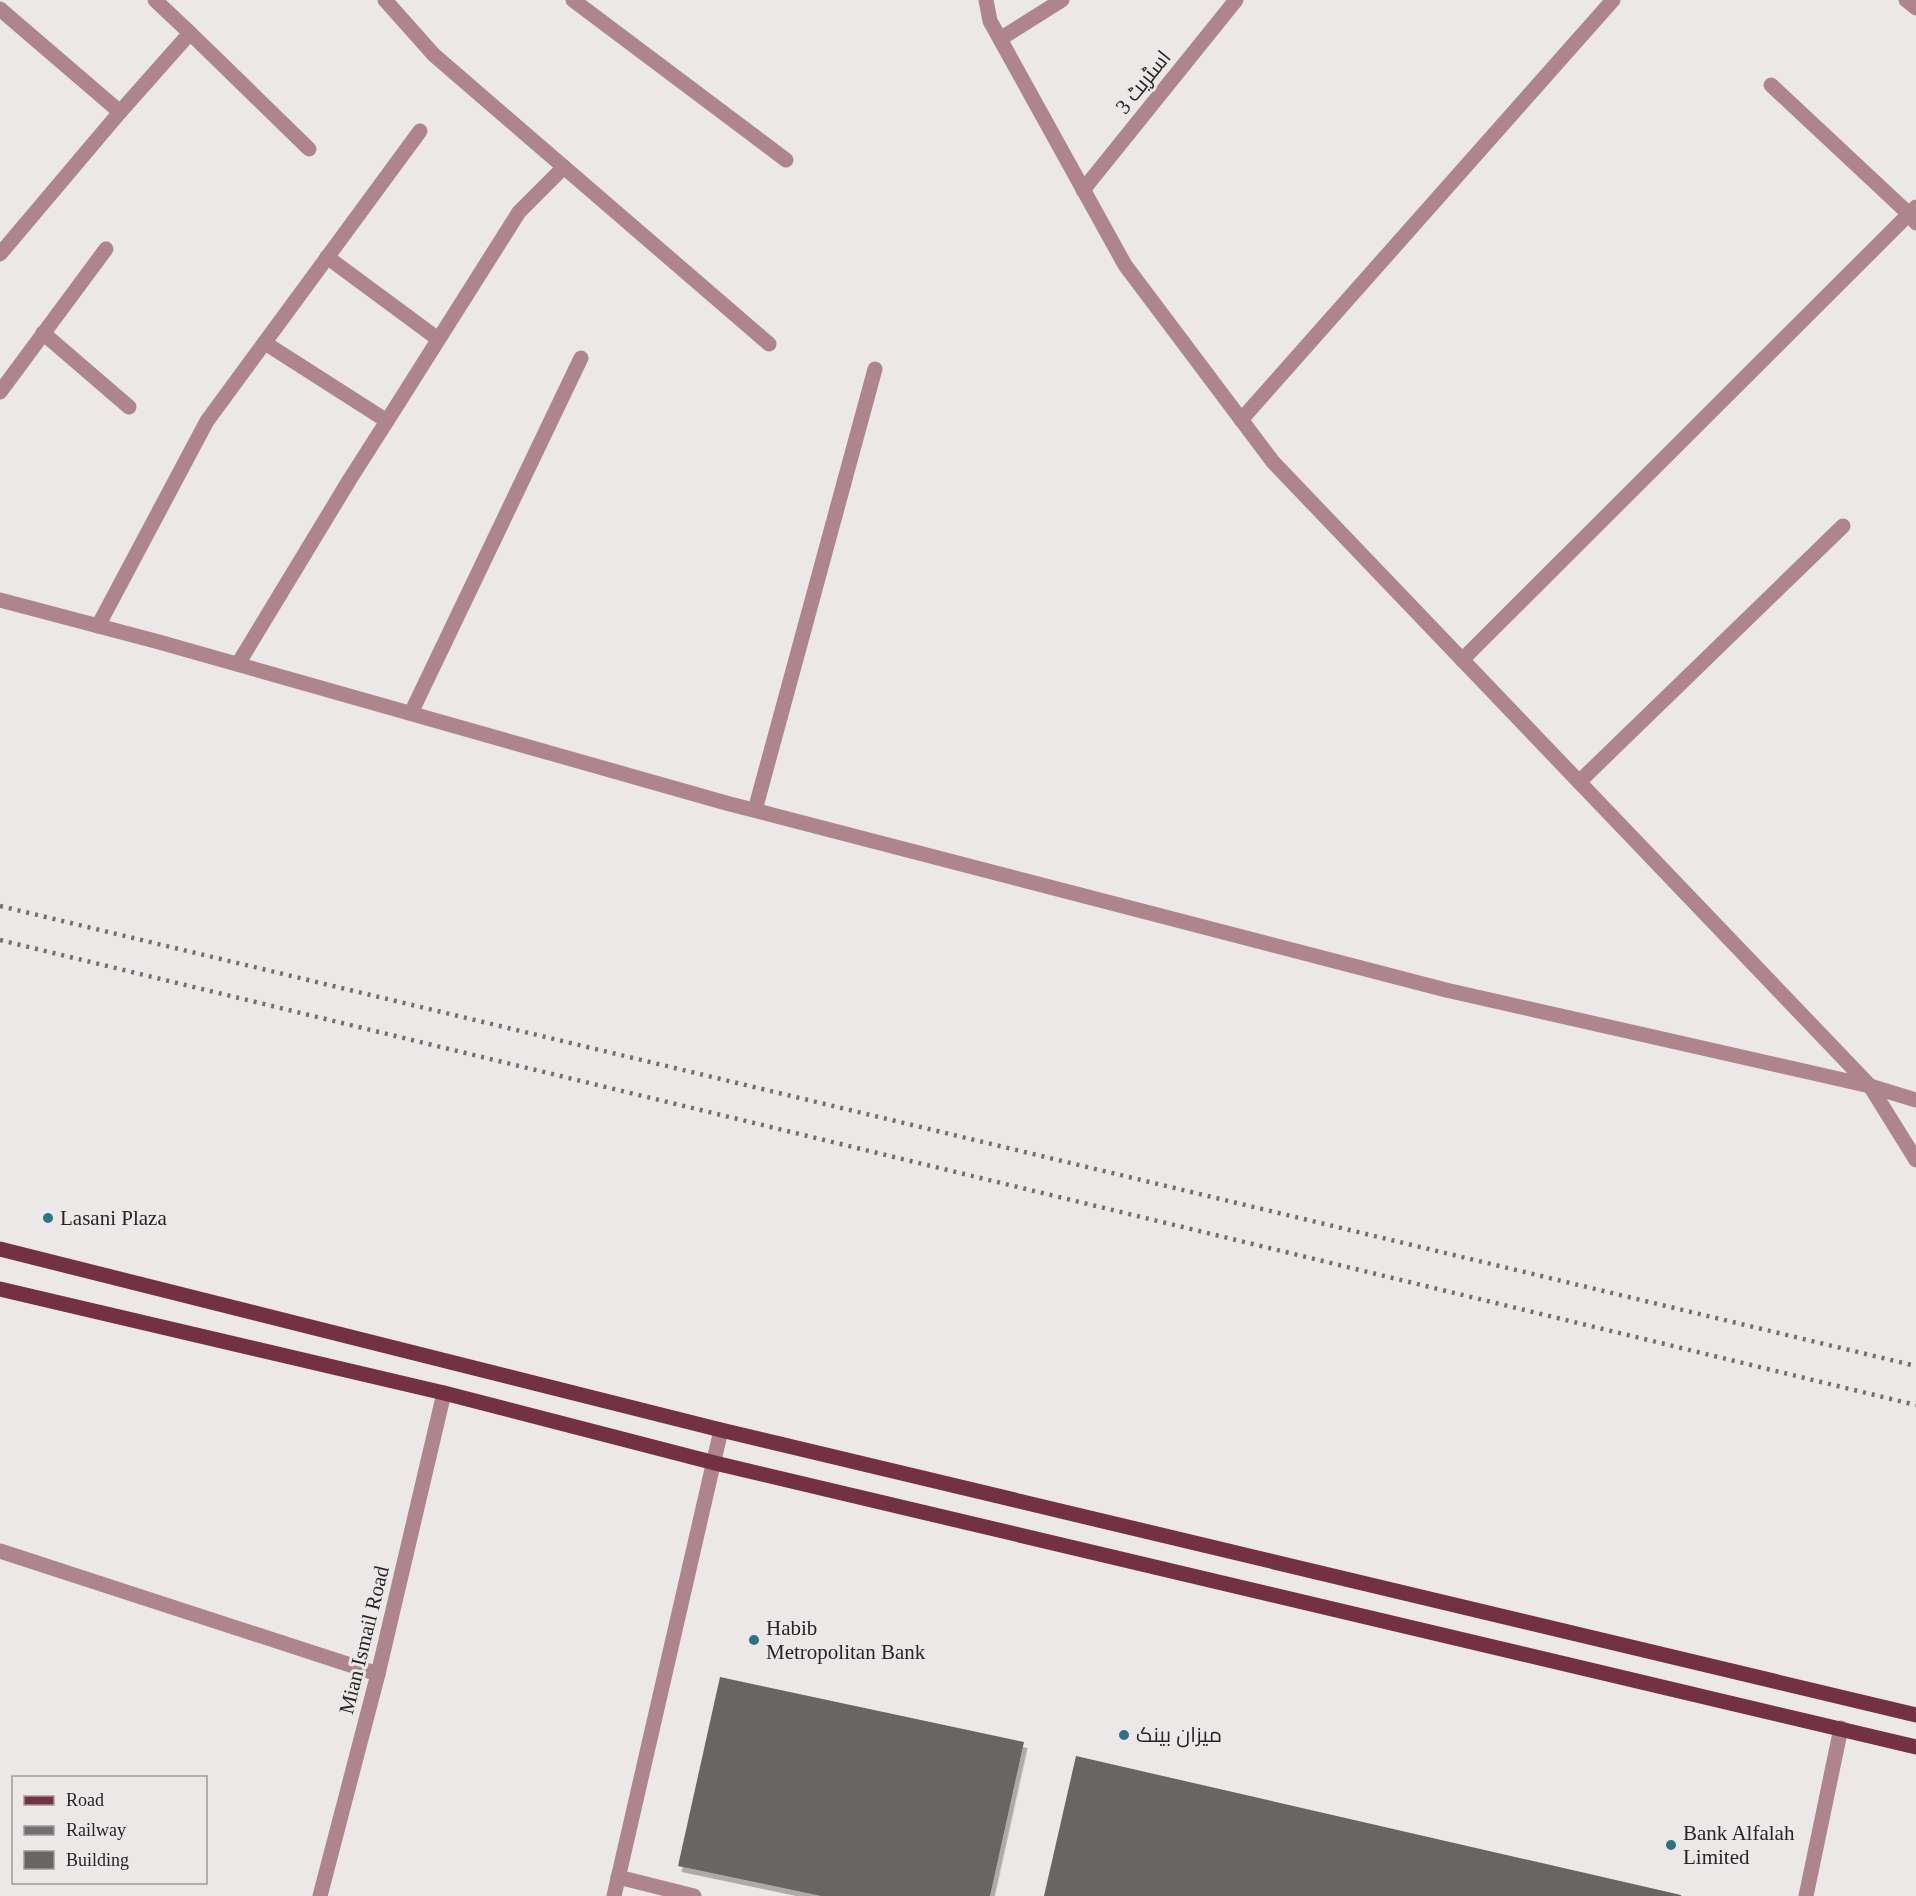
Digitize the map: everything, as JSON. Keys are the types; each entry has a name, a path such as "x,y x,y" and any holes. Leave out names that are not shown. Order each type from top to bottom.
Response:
{"main road":[{"path":"0,1249 721,1430 1916,1714"},
{"path":"0,1289 444,1393 715,1463 1916,1747"}],"street":[{"path":"155,0 309,149"},
{"path":"385,0 434,55 770,344"},
{"path":"573,0 786,160"},
{"path":"986,0 990,21 1125,265 1273,462 1870,1086 1916,1160"},
{"path":"1000,39 1062,0"},
{"name":"اسٹریٹ 3","path":"1083,190 1236,0"},
{"path":"1241,420 1613,0"},
{"path":"1906,0 1916,8"},
{"path":"0,9 120,112"},
{"path":"0,254 190,33"},
{"path":"1462,660 1914,214 1771,85"},
{"path":"98,626 207,421 420,131"},
{"path":"238,664 350,479 519,212 564,167"},
{"path":"0,392 106,249"},
{"path":"327,257 438,339"},
{"path":"43,333 129,407"},
{"path":"265,343 387,420"},
{"path":"411,713 581,358"},
{"path":"755,810 875,369"},
{"path":"1579,782 1844,526"},
{"path":"0,600 238,664 755,810 1446,990 1870,1086 1916,1100"},
{"name":"Mian Ismail Road","path":"320,1896 378,1674 444,1393"},
{"path":"614,1896 721,1430"},
{"path":"0,1551 378,1674"},
{"path":"1806,1896 1840,1728"},
{"path":"618,1877 694,1896"}],"building":[{"path":"720,1677 1024,1742 990,1896 821,1896 678,1866"},
{"path":"1076,1756 1681,1895 1681,1896 1044,1896"}],"railway":[{"path":"0,906 1916,1366"},
{"path":"0,940 1916,1405"}],"place":[{"name":"Lasani Plaza","path":"48,1218"},
{"name":"Habib Metropolitan Bank","path":"754,1640"},
{"name":"میزان بینک","path":"1124,1735"},
{"name":"Bank Alfalah Limited","path":"1671,1845"}]}
